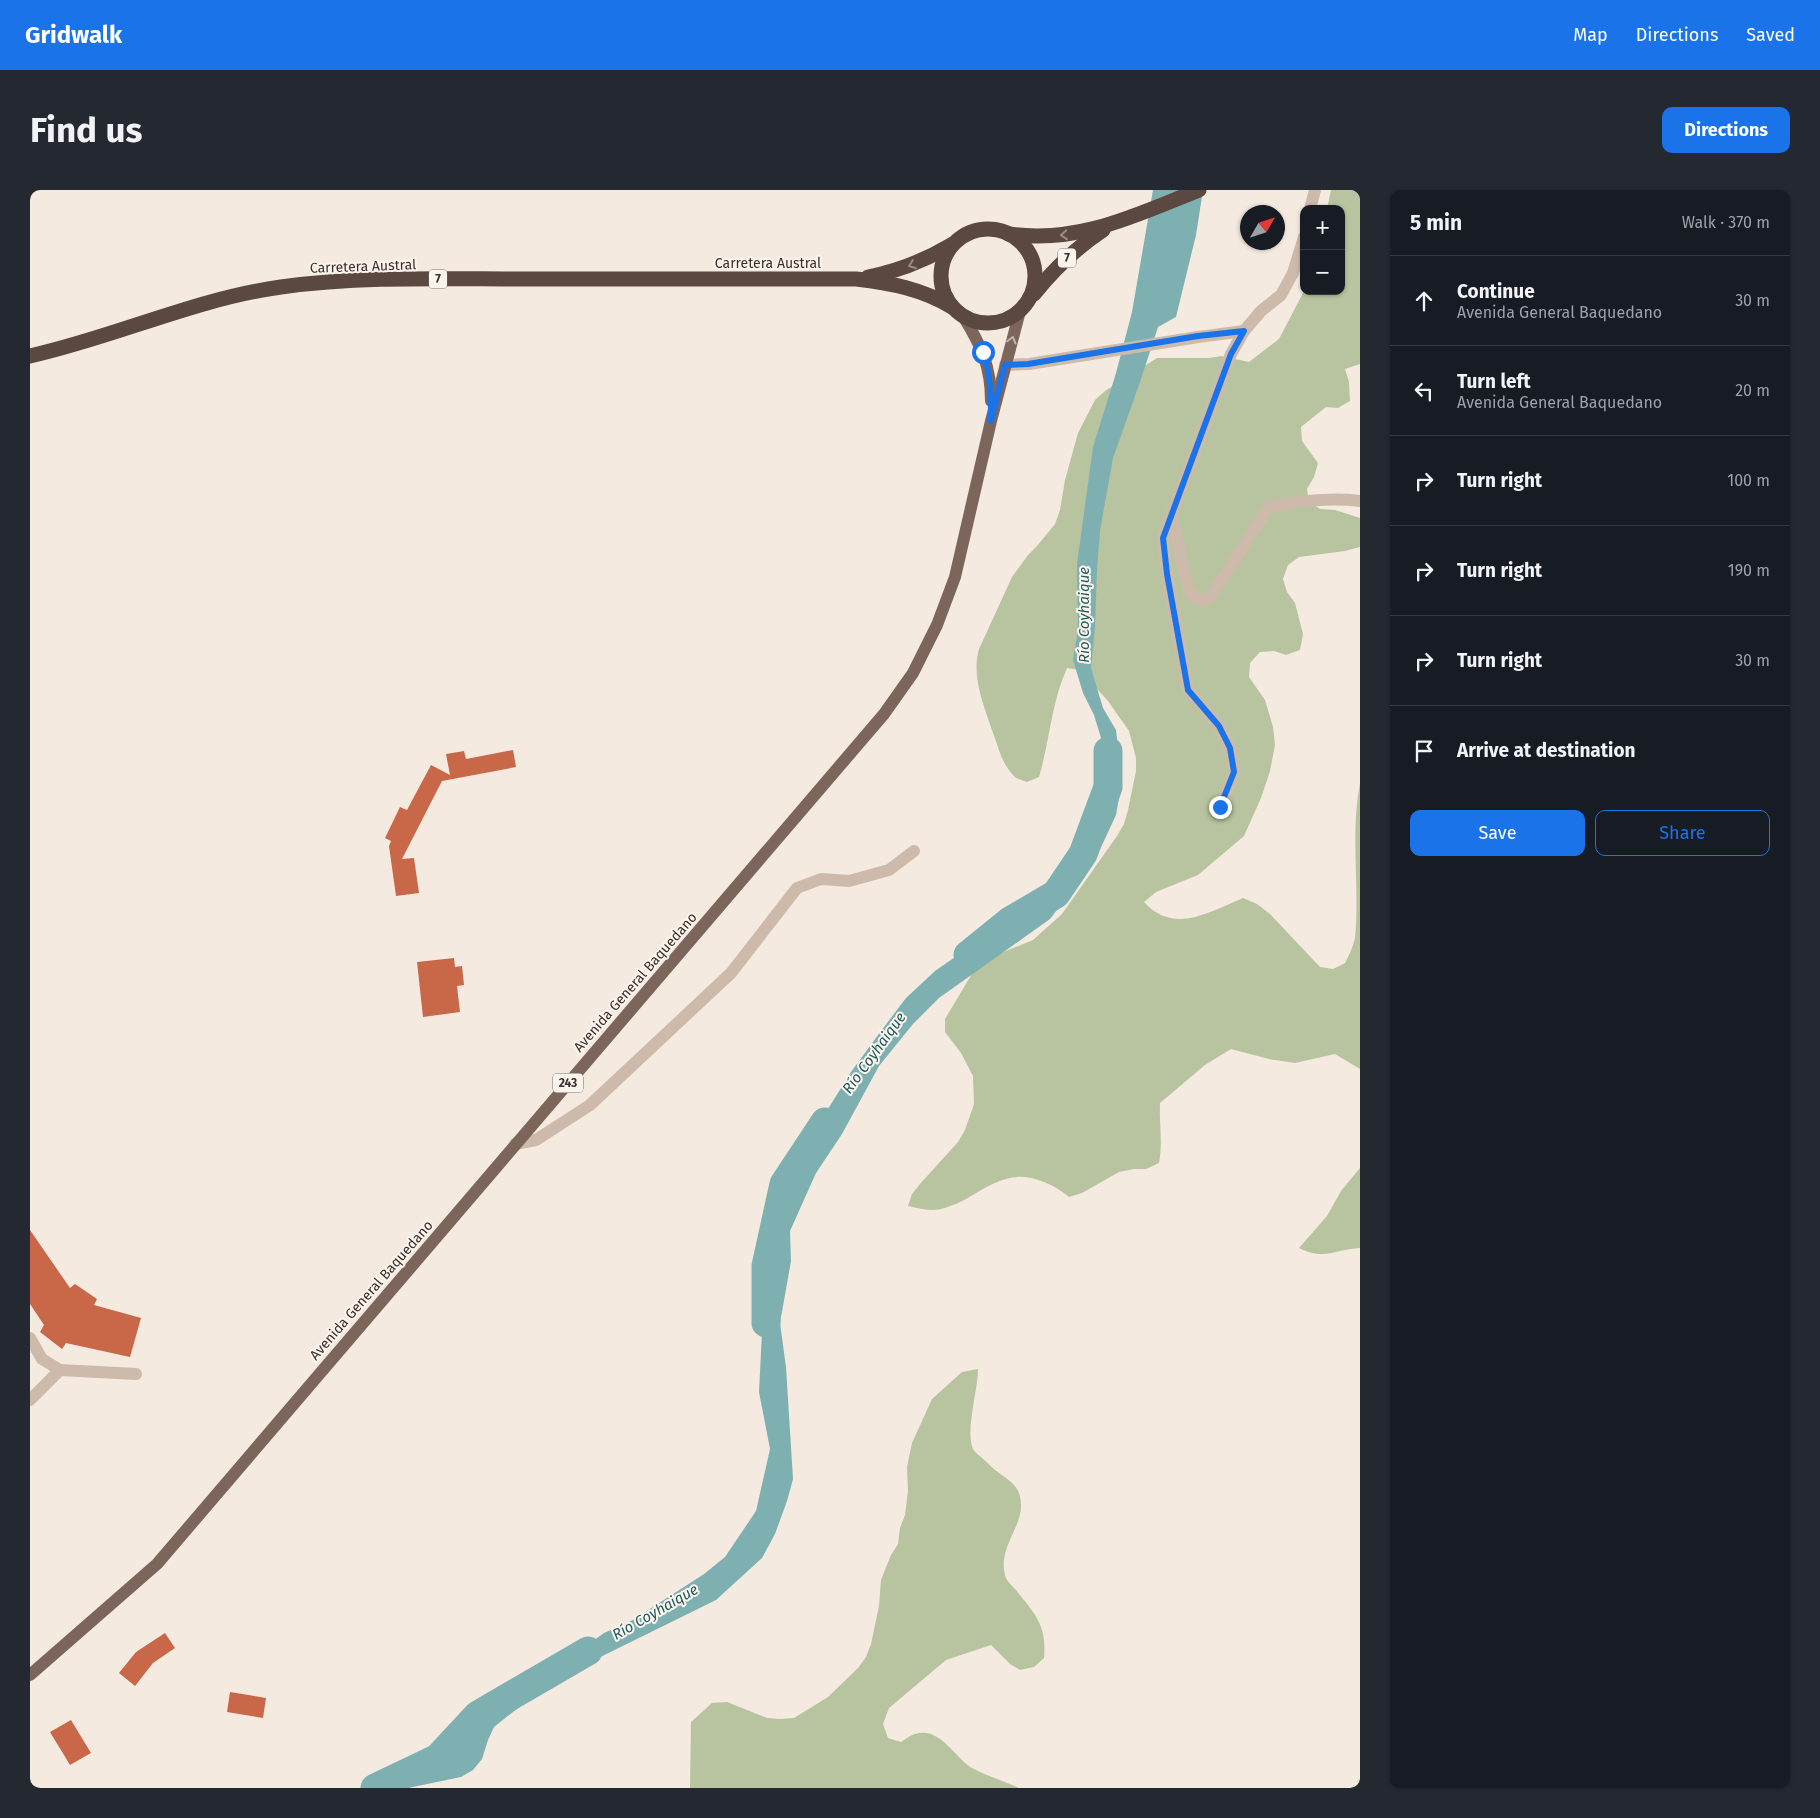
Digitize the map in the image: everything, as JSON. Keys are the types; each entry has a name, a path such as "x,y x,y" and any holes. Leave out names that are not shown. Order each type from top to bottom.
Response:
{"highway":[{"name":"7","path":"955,242 964,235 986,229 1027,236 1075,234 1111,225 1200,190"},
{"name":"7","path":"958,311 972,320 992,323 1012,317 1025,305 1061,263 1088,240 1111,225"},
{"path":"1009,234 1025,247 1034,267 1035,278 1025,305"},
{"path":"955,242 943,262 941,274 942,286 946,297 958,311"},
{"name":"Carretera Austral","path":"856,279 890,272 921,261 955,242"},
{"name":"Carretera Austral","path":"30,356 90,341 225,298 279,288 334,282 449,279 856,279 884,282 915,290 936,297 958,311"}],"main road":[{"name":"Avenida General Baquedano","path":"30,1675 157,1564 884,714 913,674 937,626 955,577 1005,365 1025,305"},
{"name":"Avenida General Baquedano","path":"958,311 979,344 989,368 992,386 991,421"}],"street":[{"path":"1311,205 1315,190"},
{"path":"1220,807 1234,772 1230,748 1219,726 1188,690 1167,574 1163,538 1231,354 1244,331 1261,311 1281,295 1293,273 1300,250"},
{"path":"1005,365 1028,364 1198,336 1244,331"},
{"path":"1171,513 1189,590 1196,599 1205,600 1211,596 1269,507 1301,500 1360,501"},
{"path":"516,1144 536,1140 590,1106 731,972 797,888 821,879 848,881 889,870 914,851"},
{"path":"30,1338 42,1359 60,1370 136,1374"},
{"path":"30,1400 60,1370"}],"green space":[{"path":"1331,190 1360,190 1360,364 1345,369 1349,382 1350,401 1338,408 1326,407 1301,427 1302,441 1318,463 1314,477 1307,489 1309,502 1320,509 1335,510 1360,518 1360,547 1345,551 1299,557 1288,565 1283,579 1287,592 1295,603 1303,634 1300,650 1286,655 1274,651 1260,652 1250,663 1249,677 1265,700 1273,727 1275,745 1270,771 1261,798 1244,836 1198,875 1156,892 1144,902 1155,912 1167,917 1180,919 1205,914 1243,898 1257,904 1270,914 1320,967 1333,969 1345,963 1355,938 1355,841 1360,783 1360,1069 1335,1054 1295,1063 1269,1059 1231,1049 1205,1065 1160,1103 1161,1148 1159,1163 1146,1169 1119,1172 1082,1193 1069,1197 1047,1183 1031,1178 1017,1177 993,1184 947,1207 931,1210 908,1206 912,1194 958,1142 965,1130 974,1104 973,1076 961,1053 945,1032 945,1019 979,962 1033,940 1062,914 1124,824 1136,771 1136,758 1129,731 1108,701 1080,670 1067,668 1057,695 1039,777 1027,782 1014,776 1001,755 983,702 977,670 979,649 1012,577 1055,524 1078,433 1095,400 1105,391 1157,358 1209,358 1221,356 1249,362 1279,339 1302,295 1345,295 1345,205 1328,205"},
{"path":"1360,1168 1360,1248 1316,1254 1299,1248 1327,1216 1341,1191"},
{"path":"978,1369 971,1421 971,1441 973,1449 1009,1480 1019,1492 1020,1513 1007,1547 1004,1565 1005,1575 1038,1621 1044,1637 1044,1658 1034,1667 1020,1670 1010,1664 991,1645 946,1660 889,1708 883,1724 888,1738 901,1742 911,1735 932,1734 972,1768 1019,1788 690,1788 691,1722 712,1703 727,1702 767,1718 794,1718 828,1697 858,1668 866,1657 871,1644 879,1606 881,1580 891,1555 898,1544 900,1528 905,1515 908,1491 907,1467 912,1443 932,1399 962,1372"}],"water":[{"path":"1153,190 1203,190 1196,235 1176,317 1158,327 1113,458 1100,531 1091,668 1103,708 1116,730 1122,781 1116,815 1103,843 1050,919 939,998 913,1024 879,1066 842,1134 816,1173 790,1231 791,1261 780,1323 786,1367 793,1479 775,1534 762,1558 716,1600 568,1673 523,1704 494,1727 482,1759 473,1770 461,1777 408,1788 364,1788 410,1775 422,1768 435,1749 465,1724 482,1719 498,1710 540,1682 604,1633 633,1620 704,1574 725,1557 756,1511 770,1449 759,1392 763,1312 771,1232 791,1180 818,1125 851,1072 906,998 935,971 1021,917 1052,887 1093,842 1108,801 1102,741 1094,715 1083,693 1073,660 1078,630 1077,564 1093,447 1116,373 1132,312"}],"building":[{"path":"513,750 516,767 442,781 402,859 414,858 419,893 396,896 389,846 391,841 385,838 400,807 407,810 431,765 450,775 446,754 464,751 466,759"},
{"path":"454,958 455,967 462,966 464,985 457,986 460,1012 423,1017 417,962"},
{"path":"30,1230 70,1288 75,1284 97,1299 94,1305 141,1318 130,1357 66,1343 62,1349 40,1332 44,1325 30,1304"},
{"path":"165,1633 175,1648 153,1663 135,1686 119,1673 136,1652"},
{"path":"230,1692 266,1698 263,1718 227,1712"},
{"path":"71,1720 91,1753 70,1765 50,1732"}],"waterway":[{"name":"Río Coyhaique","path":"968,955 1010,921 1056,894 1083,854 1108,787 1108,751"},
{"name":"Río Coyhaique","path":"766,1323 766,1266 784,1184 825,1122"},
{"name":"Río Coyhaique","path":"375,1788 438,1758 478,1715 588,1651"}],"route":[{"path":"983,352 989,368 992,386 991,421 1005,365 1028,364 1198,336 1244,331 1231,354 1163,538 1167,574 1188,690 1219,726 1230,748 1234,772 1220,807"}]}
